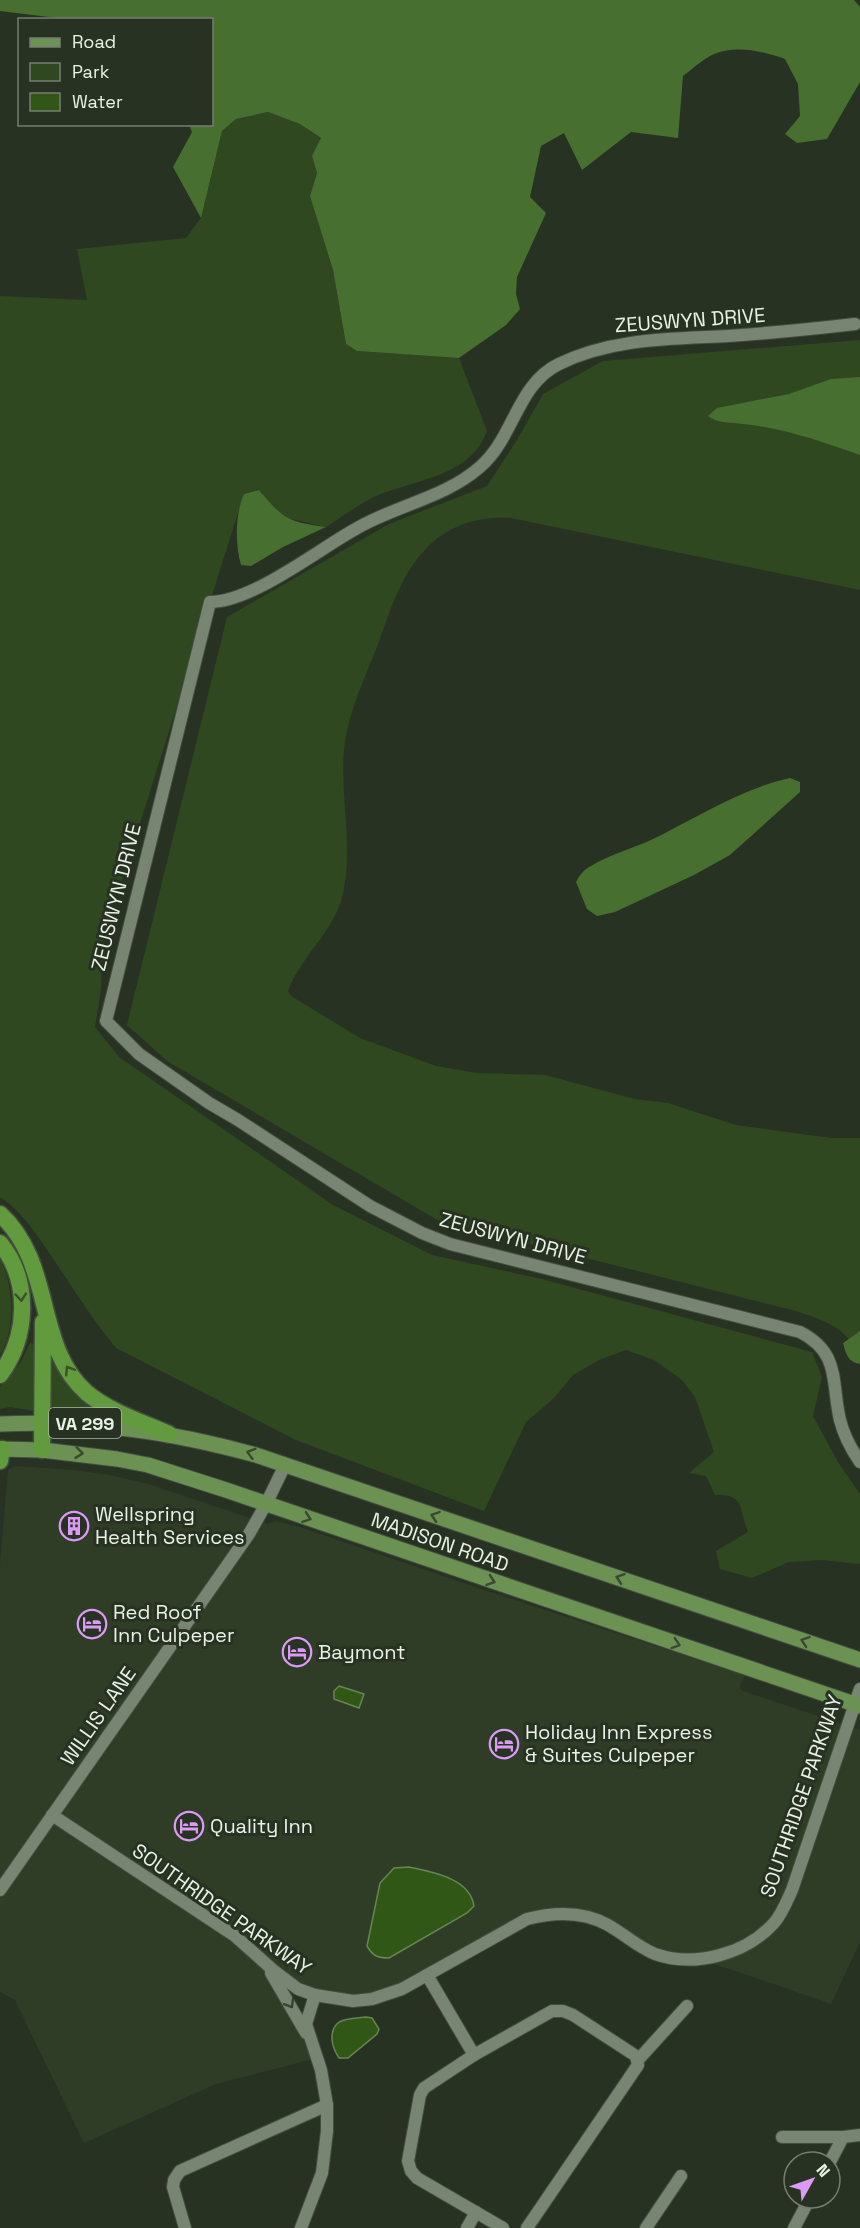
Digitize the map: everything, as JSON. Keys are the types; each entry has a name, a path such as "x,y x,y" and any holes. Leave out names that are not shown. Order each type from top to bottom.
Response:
{"highway":[{"path":"0,1214 26,1247 37,1273 57,1348 75,1380 86,1392 103,1404 169,1434"},
{"path":"0,1243 19,1281 22,1299 21,1332 15,1349 0,1375"},
{"path":"42,1294 44,1349 42,1450"}],"main road":[{"name":"MADISON ROAD","path":"0,1424 41,1422 104,1425 169,1434 218,1444 860,1660"},
{"name":"MADISON ROAD","path":"1,1453 42,1450 94,1455 148,1465 857,1705"}],"street":[{"name":"ZEUSWYN DRIVE","path":"855,324 787,333 633,342 595,349 560,363 550,368 535,383 519,405 498,446 480,467 464,479 357,527 302,562 238,597 223,602 210,602 106,1021 139,1054 173,1080 370,1206 422,1233 450,1244 800,1332 811,1337 828,1355 833,1369 844,1435 860,1462"},
{"name":"WILLIS LANE","path":"0,1890 249,1534 285,1465"},
{"name":"SOUTHRIDGE PARKWAY","path":"52,1815 235,1936 298,1989 315,1995 353,2001 372,1999 402,1989 527,1919 559,1913 593,1918 654,1953 674,1958 701,1959 719,1956 747,1944 774,1923 792,1890 857,1705 860,1689"},
{"path":"264,1961 314,2048"},
{"path":"427,1975 474,2055"},
{"path":"301,2228 322,2173 327,2131 327,2105 321,2070 306,2024 308,2010 315,1995"},
{"path":"527,2228 638,2065 638,2060 687,2006"},
{"path":"503,2228 417,2178 411,2171 408,2161 420,2095 424,2088 474,2055 552,2011 563,2011 573,2015 636,2056 638,2060"},
{"path":"184,2228 173,2187 175,2176 180,2171 327,2105"},
{"path":"782,2137 860,2135"},
{"path":"836,2150 843,2137"},
{"path":"646,2228 681,2176"},
{"path":"794,2228 804,2210"},
{"path":"467,2228 476,2212"}],"shaded area":[{"path":"0,0 854,0 860,7 860,82 827,139 797,143 785,134 800,116 798,84 785,59 757,51 729,50 710,56 683,76 678,138 631,132 582,170 564,133 541,146 530,197 546,213 517,277 516,294 520,309 506,325 459,358 357,351 346,344 333,270 310,196 317,173 312,156 321,138 300,124 268,112 236,119 222,131 201,218 173,167 192,132 189,126 213,126 213,18 57,18 0,11"},
{"path":"860,377 860,455 788,432 720,422 708,416 717,408 789,394 831,379"},
{"path":"259,490 287,518 326,527 283,547 251,566 241,565 237,539 241,502 244,494"},
{"path":"790,778 800,782 800,792 730,855 694,875 615,912 597,916 587,909 576,882 588,868 651,840 736,797"},
{"path":"860,1331 860,1364 850,1359 843,1343"},
{"path":"16,1466 110,1475 148,1484 268,1524 275,1521 300,1527 745,1675 739,1688 743,1691 860,1730 860,1942 831,2004 730,1969 629,1940 593,1919 531,1918 427,1975 361,2000 315,1995 274,1971 317,2058 216,2084 84,2143 15,2000 0,1992 0,1565 8,1470"}],"green space":[{"path":"268,112 300,124 322,139 312,156 317,173 310,196 333,270 346,344 357,351 459,358 487,431 479,447 468,459 454,468 374,497 326,527 283,517 259,490 244,494 103,940 101,989 95,1027 119,1057 333,1205 432,1255 542,1279 812,1352 822,1377 813,1416 838,1462 860,1494 860,1564 822,1560 789,1562 752,1578 720,1569 716,1551 748,1532 737,1501 725,1495 715,1495 706,1476 689,1473 714,1452 695,1397 682,1380 654,1360 626,1350 599,1360 573,1375 554,1398 526,1422 484,1511 296,1440 116,1348 30,1226 9,1203 0,1197 0,296 87,300 77,249 186,238 201,218 222,131 236,119"},
{"path":"860,340 860,590 511,518 487,519 453,528 434,541 416,560 396,596 349,724 343,770 347,864 341,901 330,924 293,979 288,991 291,996 360,1038 436,1066 477,1073 545,1075 635,1099 668,1103 736,1125 831,1138 860,1138 860,1337 853,1344 835,1327 796,1311 439,1221 167,1061 127,1025 227,617 389,524 487,486 543,394 603,361"},
{"path":"0,1259 8,1282 11,1320 9,1333 0,1355"},
{"path":"30,1343 38,1345 35,1411 10,1407 0,1409 0,1387 21,1362"},
{"path":"50,1352 111,1412 48,1409"}],"water":[{"path":"339,1686 364,1694 359,1708 334,1699 334,1691"},
{"path":"409,1867 439,1874 458,1883 471,1896 474,1906 467,1913 389,1958 378,1957 367,1946 380,1883 394,1868"},
{"path":"372,2018 379,2029 377,2034 348,2058 339,2058 332,2040 334,2027 342,2021"}],"place":[{"name":"Wellspring Health Services","path":"74,1526"},
{"name":"Red Roof Inn Culpeper","path":"92,1624"},
{"name":"Baymont","path":"297,1652"},
{"name":"Holiday Inn Express & Suites Culpeper","path":"504,1744"},
{"name":"Quality Inn","path":"189,1826"}]}
